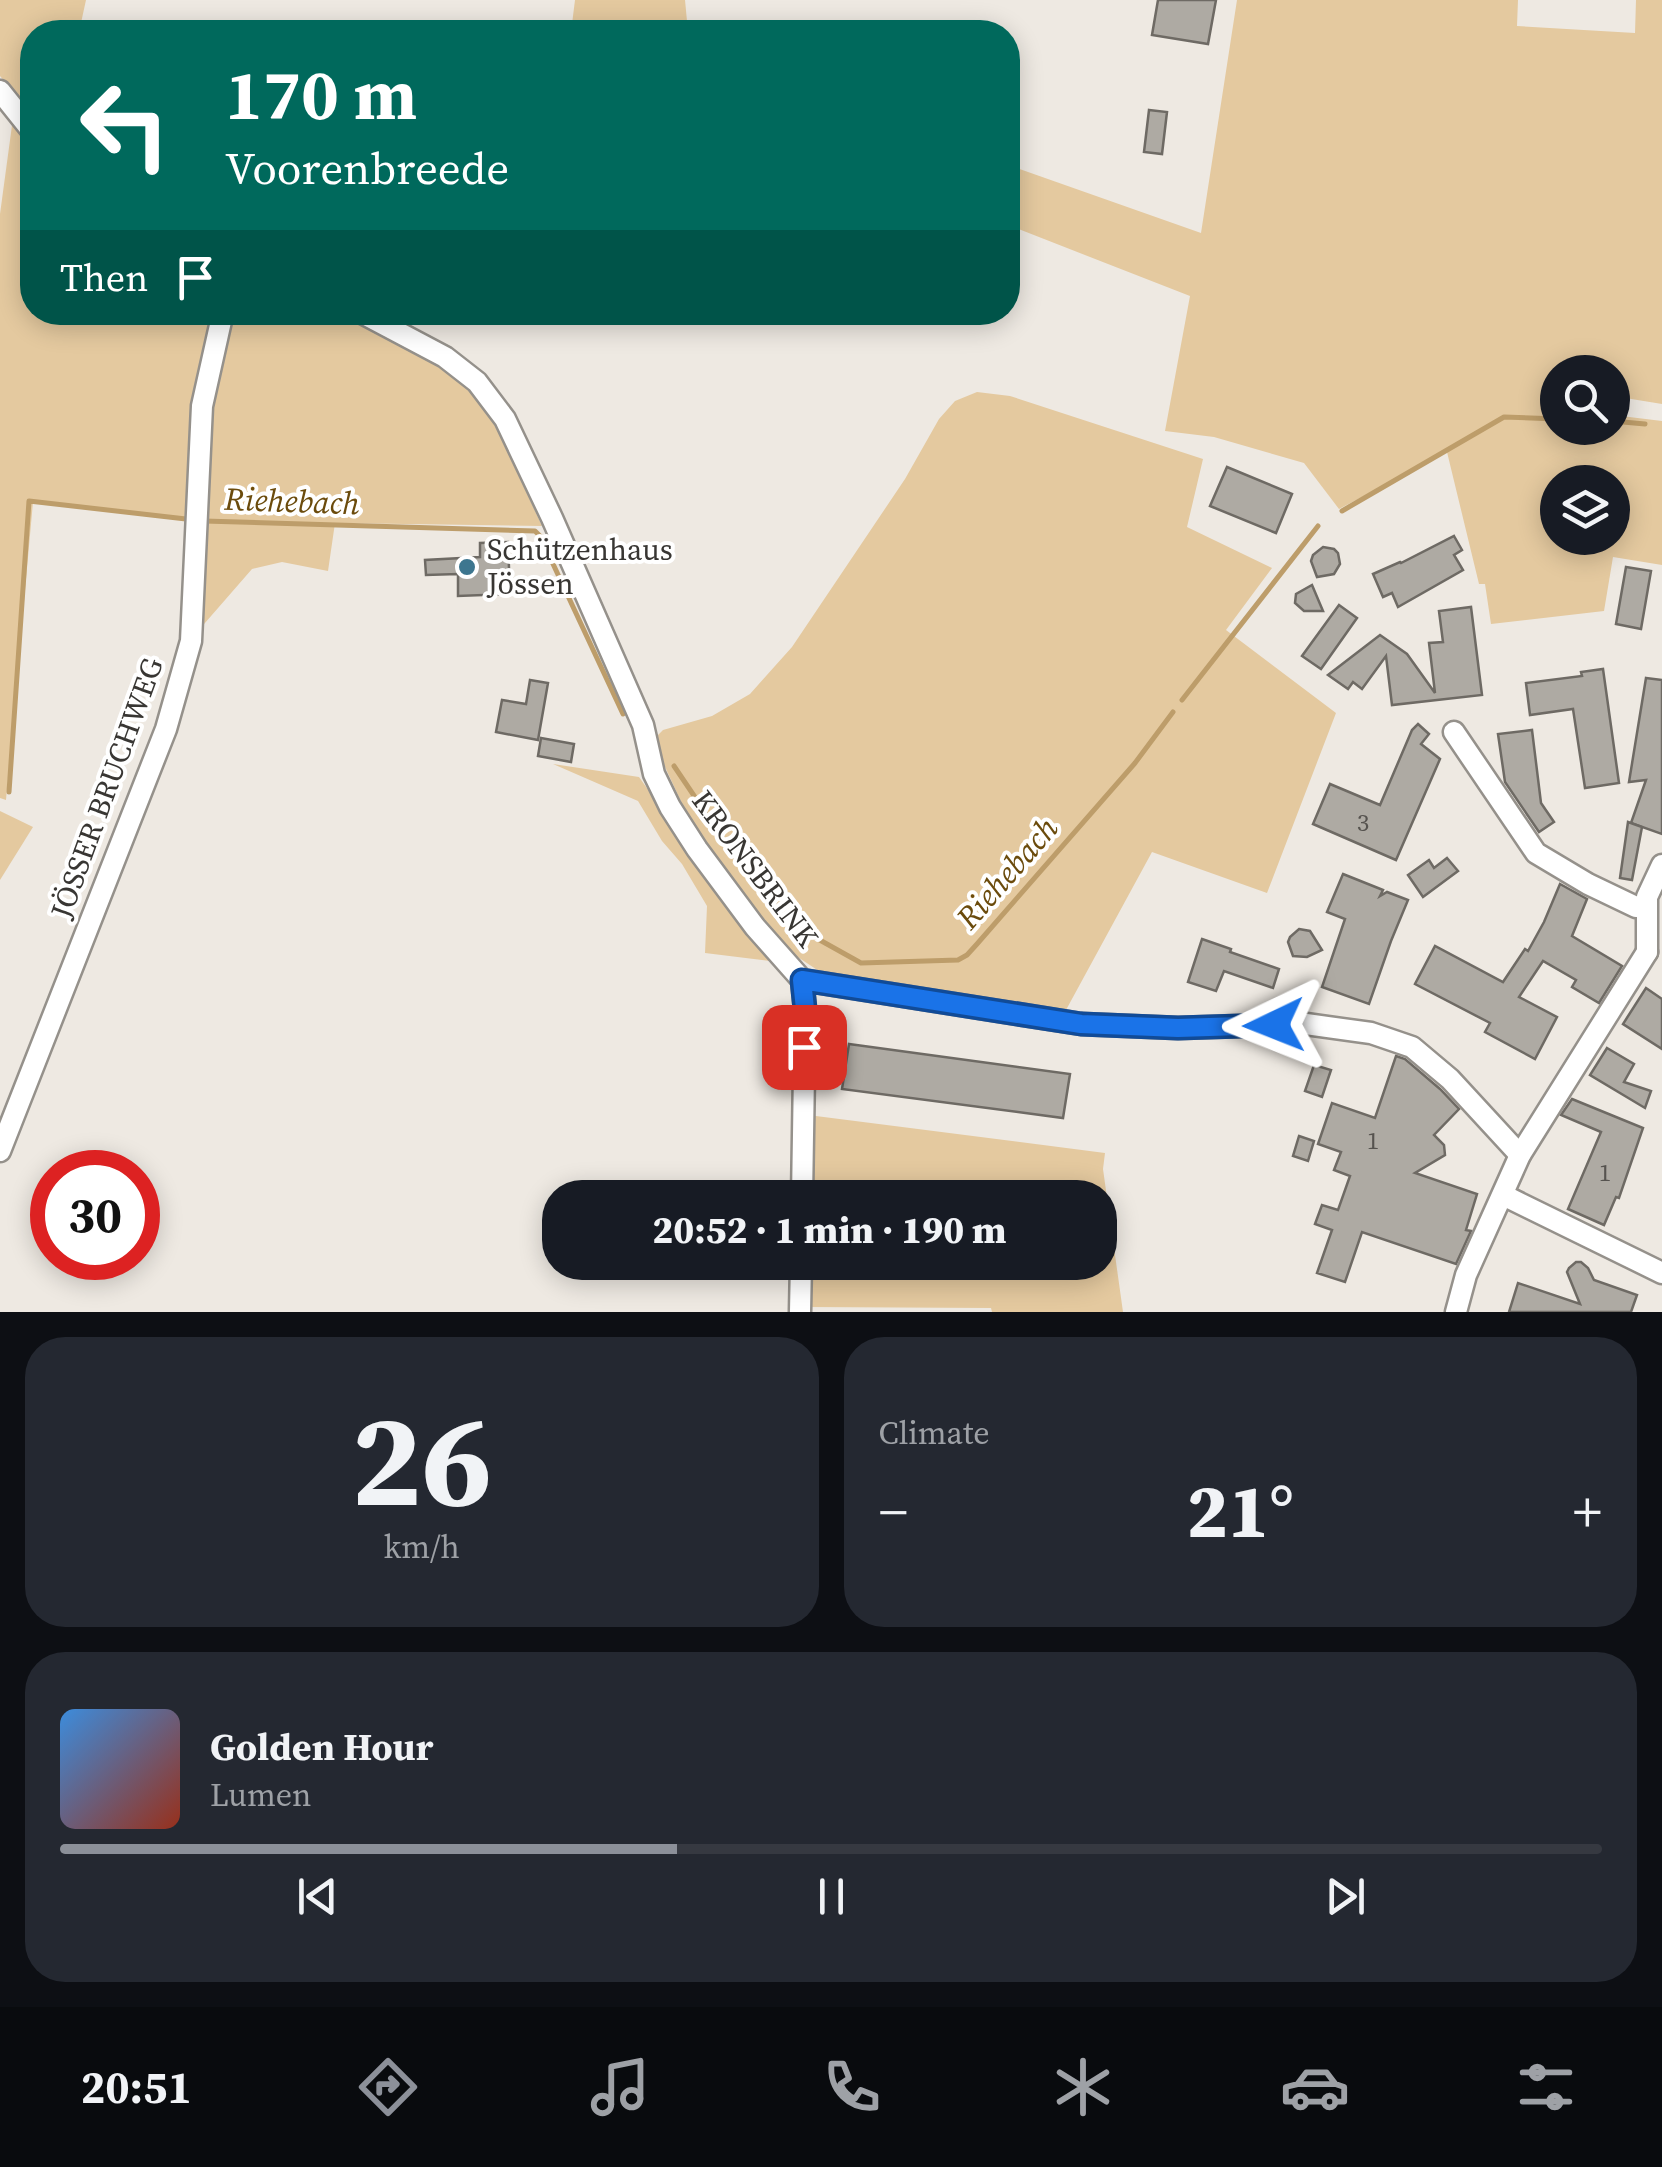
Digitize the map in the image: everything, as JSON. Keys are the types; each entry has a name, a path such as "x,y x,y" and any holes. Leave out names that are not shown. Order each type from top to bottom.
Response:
{"street":[{"path":"0,91 20,116"},
{"name":"JÖSSER BRUCHWEG","path":"0,1151 166,728 185,666 193,616 202,406 221,325"},
{"name":"KRONSBRINK","path":"385,325 445,357 477,382 505,420 643,726 654,774 670,807 755,927 802,980 1081,1024 1178,1028 1306,1024 1372,1033 1412,1047 1450,1079 1520,1155"},
{"path":"1454,732 1536,853 1604,892 1636,907 1646,906"},
{"path":"1456,1312 1466,1275 1520,1155 1655,954 1646,906 1662,865"},
{"path":"802,980 802,1180"},
{"path":"1503,1195 1662,1273"},
{"path":"800,1312 801,1280"}],"shaded area":[{"path":"0,0 86,0 82,20 20,20 20,100 0,76"},
{"path":"575,0 685,0 687,20 572,20"},
{"path":"1237,0 1518,0 1517,26 1635,33 1636,0 1662,0 1662,404 1630,399 1630,355 1540,355 1540,445 1630,445 1630,417 1662,421 1662,565 1613,557 1604,611 1491,624 1485,584 1479,584 1447,452 1339,509 1304,463 1214,437 1165,431 1190,296 1020,230 1020,169 1201,233"},
{"path":"13,118 20,128 20,325 216,325 192,520 33,502 6,800 0,798 0,214"},
{"path":"227,325 368,325 460,375 493,419 542,526 335,523 328,571 282,562 252,569 198,631 206,406"},
{"path":"977,392 1010,396 1203,459 1187,527 1272,568 1226,630 1336,713 1267,893 1152,852 1060,1021 831,979 784,948 755,914 690,821 660,756 656,737 663,730 712,716 750,694 792,647 905,479 939,419 955,401"},
{"path":"553,764 639,777 770,961 705,953 707,906 638,801"},
{"path":"0,811 33,827 0,880"},
{"path":"808,1115 1105,1153 1105,1180 807,1180"},
{"path":"1117,1269 1123,1312 992,1312 991,1308 805,1307 806,1280 1117,1280"}],"building":[{"path":"1158,0 1216,0 1208,44 1152,35"},
{"path":"1149,110 1167,112 1162,154 1144,152"},
{"path":"1227,467 1292,494 1276,533 1210,506"},
{"path":"1454,536 1462,550 1454,555 1463,570 1398,607 1392,593 1383,597 1373,574"},
{"name":"Schützenhaus Jössen","path":"508,542 510,594 458,596 458,574 426,575 425,560 480,557 480,543"},
{"path":"1323,547 1338,553 1340,564 1334,574 1317,577 1311,561"},
{"path":"1626,567 1651,571 1641,629 1616,624"},
{"path":"1312,585 1323,611 1304,611 1295,603 1296,594"},
{"path":"1339,605 1357,618 1321,669 1302,656"},
{"path":"1471,607 1482,695 1392,705 1386,656 1362,689 1353,682 1348,689 1328,675 1380,635 1407,654 1435,693 1429,643 1443,642 1439,611"},
{"path":"1603,669 1619,783 1585,788 1573,709 1530,715 1526,683 1582,676 1581,672"},
{"path":"1646,678 1662,680 1662,834 1631,823 1646,780 1629,782"},
{"path":"530,680 548,683 538,740 496,732 502,700 526,704"},
{"path":"1418,724 1429,734 1421,744 1440,759 1396,860 1313,824 1330,784 1380,805"},
{"path":"1532,730 1541,803 1554,822 1539,832 1505,782 1498,734"},
{"path":"541,738 574,744 571,762 538,756"},
{"path":"1628,822 1642,827 1632,880 1620,878"},
{"path":"1447,858 1458,871 1423,897 1408,875 1429,860 1434,868"},
{"path":"1343,874 1383,890 1380,896 1387,892 1408,900 1369,1004 1322,987 1345,919 1327,912"},
{"path":"1560,884 1587,899 1572,936 1622,966 1599,1003 1572,987 1576,980 1543,961 1519,997 1557,1017 1535,1059 1485,1032 1490,1023 1415,984 1435,946 1503,982 1525,949 1528,951"},
{"path":"1299,929 1310,931 1322,950 1307,957 1293,956 1288,942"},
{"path":"1202,939 1279,969 1273,988 1224,971 1216,991 1188,982"},
{"path":"1646,988 1662,999 1662,1049 1623,1024"},
{"path":"849,1044 1070,1074 1063,1118 842,1089"},
{"path":"1607,1048 1634,1064 1624,1082 1651,1091 1645,1108 1590,1075"},
{"path":"1396,1056 1405,1059 1459,1109 1434,1135 1444,1145 1445,1155 1415,1173 1477,1194 1466,1230 1471,1231 1456,1264 1362,1232 1345,1282 1317,1273 1332,1230 1315,1224 1322,1205 1338,1210 1350,1176 1334,1170 1341,1152 1318,1144 1332,1103 1375,1118"},
{"path":"1314,1065 1331,1070 1322,1097 1305,1091"},
{"path":"1572,1099 1643,1128 1619,1198 1616,1197 1604,1225 1568,1209 1601,1132 1561,1115"},
{"path":"1299,1136 1314,1141 1308,1161 1293,1156"},
{"path":"1576,1262 1588,1268 1594,1280 1637,1295 1631,1312 1509,1312 1518,1283 1580,1304 1567,1272"}],"waterway":[{"name":"Riehebach","path":"1342,511 1504,417 1540,418"},
{"name":"Riehebach","path":"1630,423 1645,424"},
{"name":"Riehebach","path":"9,792 29,501 186,519"},
{"name":"Riehebach","path":"204,521 535,531 623,714"},
{"name":"Riehebach","path":"1182,700 1318,526"},
{"name":"Riehebach","path":"674,766 738,861 800,929 861,963 958,960 977,944 1135,763 1173,712"}],"place":[{"name":"Schützenhaus Jössen","path":"467,567"}],"route":[{"path":"804,1047 802,980 1081,1024 1178,1028 1274,1025"}]}
